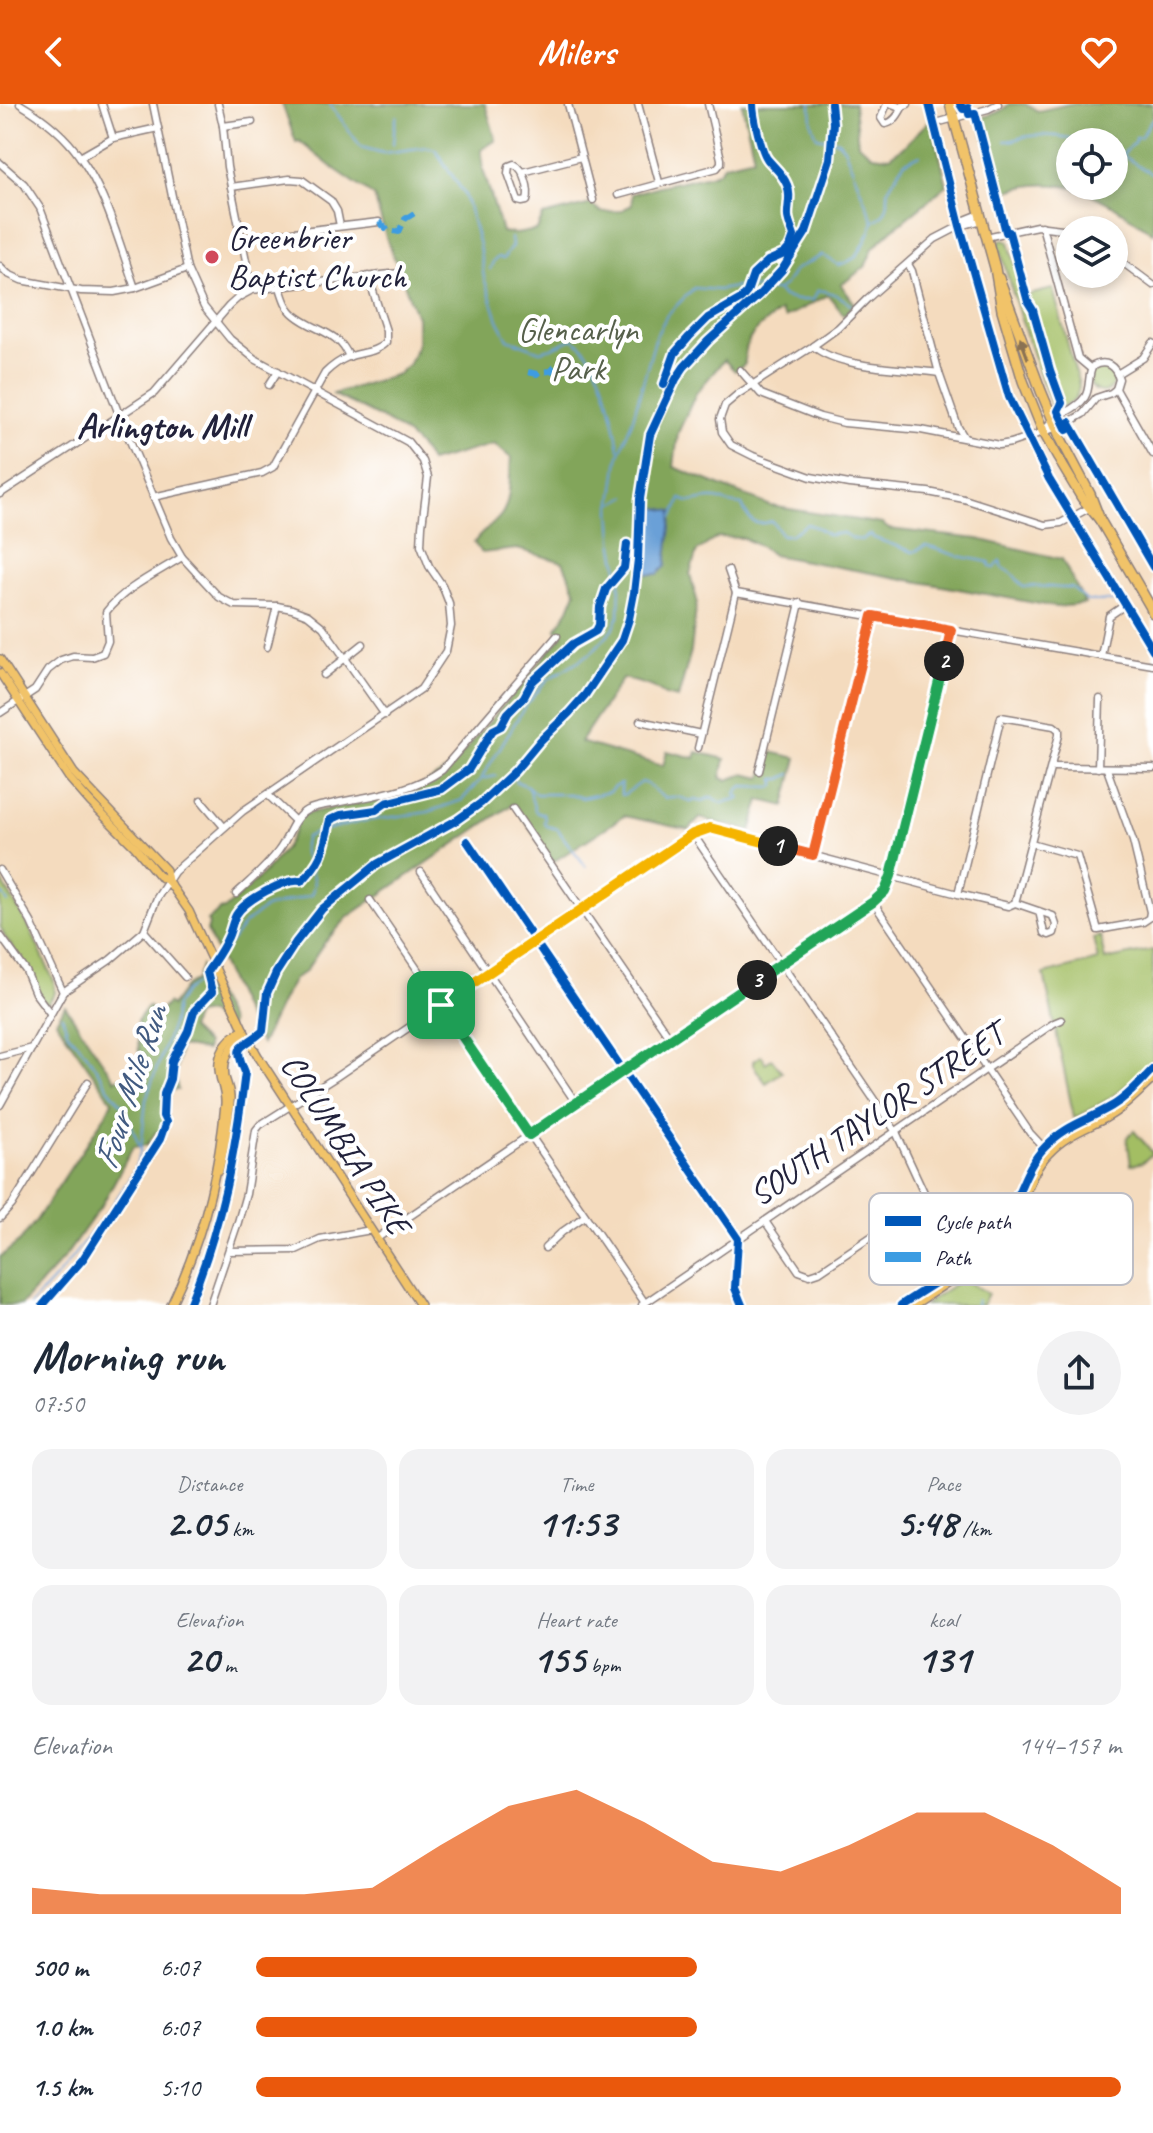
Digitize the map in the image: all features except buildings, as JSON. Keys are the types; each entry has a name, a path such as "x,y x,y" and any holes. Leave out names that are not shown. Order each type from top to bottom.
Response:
{"highway":[{"path":"950,104 995,268 1055,424 1100,520 1152,608"},
{"path":"995,268 1002,310 1016,361 1043,431 1089,508 1100,520"}],"main road":[{"name":"COLUMBIA PIKE","path":"0,659 22,700"},
{"name":"COLUMBIA PIKE","path":"0,673 74,773 166,870 168,881 189,911 245,1032 420,1305"},
{"path":"174,1305 202,1239 218,1178 231,1099 225,1063 231,1048 245,1032"},
{"path":"1017,1193 1026,1174 1070,1125 1115,1104 1153,1069"},
{"path":"1046,1150 1077,1130 1122,1108 1153,1079"},
{"path":"901,1305 934,1285"},
{"path":"914,1305 940,1285"}],"street":[{"path":"20,104 51,126 80,157 104,205 135,288"},
{"path":"102,104 113,138"},
{"path":"0,1105 63,992 110,960 144,931 157,898 174,872 224,827 421,689 446,651 451,626 448,599 421,545 428,485 425,466 418,453 408,442 243,351 215,322 204,307 187,269 153,104"},
{"path":"218,104 252,290"},
{"path":"568,104 593,200"},
{"path":"638,104 659,182"},
{"path":"618,195 659,182 712,171 719,166 721,159 708,104"},
{"path":"890,104 896,107 906,105 899,115 885,124 881,118 890,104"},
{"path":"929,104 1009,397 1049,479 1153,652 1149,659 1141,663"},
{"path":"936,123 998,104"},
{"path":"975,113 1006,232"},
{"path":"223,126 252,122"},
{"path":"80,157 113,138 158,128"},
{"path":"523,172 581,157"},
{"path":"0,163 24,184 40,208 120,417 182,557 219,597 234,605 277,606 315,620 385,715"},
{"path":"514,164 523,172 529,195 527,201 522,202 518,201 508,169 514,164"},
{"path":"231,187 302,180 331,201 340,226"},
{"path":"981,217 935,239 838,328 725,405 720,419 722,432 731,445 811,477 964,499 1045,525 1072,518 1089,508"},
{"path":"242,238 379,222"},
{"path":"1042,226 1078,358 1091,369"},
{"path":"986,237 1042,226 1056,228"},
{"path":"908,264 939,373 964,437"},
{"path":"0,266 21,280 114,292 135,288 187,269"},
{"path":"1128,266 1153,285"},
{"path":"0,494 154,393 239,297 252,290 399,273"},
{"path":"153,497 262,473 273,467 325,373 334,364 380,349 386,342 386,331 368,276"},
{"path":"280,287 293,314 340,341 349,357"},
{"path":"1117,374 1143,358 1153,343"},
{"path":"813,346 823,355 861,364 939,373"},
{"path":"1143,358 1152,363"},
{"path":"740,370 761,394 820,417 1007,445 1055,424 1086,396 1091,369 1096,364 1111,365 1117,374 1116,389 1096,398 1070,425 1055,424"},
{"path":"269,385 278,371"},
{"path":"1089,387 1102,395"},
{"path":"1116,389 1153,454"},
{"path":"1070,425 1153,567"},
{"path":"0,713 38,687 48,670 61,660 103,653 108,641 106,612 111,605 182,557"},
{"path":"698,748 736,593 728,570"},
{"path":"736,593 1153,665"},
{"path":"759,771 800,603"},
{"path":"1101,656 1109,616 1125,605"},
{"path":"267,647 277,606"},
{"path":"1133,617 1152,608"},
{"path":"813,855 873,616"},
{"path":"376,1239 885,891 951,630"},
{"path":"236,894 268,864 281,848 295,821 310,808 411,788 442,770 557,636"},
{"path":"324,675 363,644"},
{"path":"1098,768 1100,699"},
{"path":"958,894 1001,717 1054,726 1059,730 1015,903"},
{"path":"640,721 701,734"},
{"path":"1052,767 1153,768"},
{"path":"1031,843 1077,856 1096,929 1100,931 1149,918 1136,849 1107,769"},
{"path":"268,795 295,821"},
{"path":"201,800 224,827"},
{"path":"513,809 670,1038"},
{"path":"210,1305 246,1194 256,1130 263,1123 693,834 710,828 958,894 1008,906 1015,903 1039,911"},
{"path":"693,834 896,1132 924,1193"},
{"path":"467,841 738,1239 735,1288 742,1305"},
{"path":"0,870 31,922 63,992"},
{"path":"421,872 576,1103"},
{"path":"370,900 643,1304"},
{"path":"873,902 1030,1133 1046,1150"},
{"path":"144,931 185,977"},
{"path":"1,939 26,971 35,993 50,1013"},
{"name":"SOUTH TAYLOR STREET","path":"643,1304 1061,1020"},
{"path":"0,1056 32,1048"},
{"path":"0,1218 12,1205 88,1082"},
{"path":"545,1248 585,1216"},
{"path":"765,1221 799,1271 810,1275 869,1238"},
{"path":"230,1251 296,1250 320,1239 371,1230"}],"green space":[{"name":"Glencarlyn Park","path":"282,104 485,104 496,140 481,150 483,169 502,232 516,234 537,230 543,216 591,204 601,212 620,211 632,205 631,194 710,175 725,164 754,157 742,104 854,104 858,144 872,155 889,157 931,119 947,185 892,230 873,248 865,267 841,285 855,304 844,315 828,295 784,318 780,311 750,339 745,364 735,371 724,360 696,393 678,433 674,467 771,506 882,524 889,529 978,539 1062,559 1085,604 1056,607 773,555 743,538 718,537 697,551 690,574 697,600 691,651 678,698 623,678 580,742 663,766 667,751 695,758 697,752 725,759 721,778 728,780 744,774 762,778 770,752 797,758 785,806 760,800 751,831 700,818 689,830 624,816 553,862 513,804 348,917 325,942 305,972 295,978 261,1044 207,931 207,921 225,909 264,873 285,848 295,831 296,820 304,814 400,793 436,778 452,766 563,635 556,629 576,592 563,562 517,549 482,553 474,543 501,515 508,495 511,458 494,444 430,462 401,430 333,394 398,374 409,364 417,345 417,317 386,237 374,196 299,141 296,142"},
{"path":"1009,104 1025,104 1038,111 1069,104 1153,104 1153,233 1103,200 1128,200 1128,128 1056,128 1056,185 1022,187 1000,194 979,118"},
{"path":"1003,239 1009,242 1024,296 1053,289 1079,385 1074,400 1053,410 1011,287 999,245"},
{"path":"1102,368 1113,375 1114,380 1107,391 1102,392 1091,385 1090,380 1097,369"},
{"path":"0,878 29,927 54,981 55,993 46,1004 29,970 0,926"},
{"path":"1100,936 1105,960 1153,950 1153,1062 1116,1094 1074,1118 1044,974 1098,960 1093,938"},
{"path":"201,966 230,1023 227,1033 209,1013 196,1015 190,1029 206,1044 206,1051 180,1046 175,1076 178,1090 170,1090 163,1136 156,1132 147,1145 133,1147 102,1205 64,1258 21,1305 0,1305 0,1257 20,1241 37,1219 112,1101 56,1021 65,1006 115,1080 124,1079 145,1055 139,1054 137,1021 148,1006 157,1015 167,1003 171,1006 185,987 196,980"},
{"path":"760,1056 765,1063 772,1059 782,1072 766,1083 753,1065 753,1061"},
{"path":"1134,1131 1153,1153 1143,1162 1131,1165 1127,1137"},
{"path":"953,1285 973,1285 988,1294 982,1305 924,1305"}],"water":[{"path":"647,506 673,511 666,566 658,574 647,574 644,565"}],"waterway":[{"path":"330,104 361,147 383,153 427,147 435,149 465,195 479,245 484,278 508,339 540,351 572,339 582,347 599,372 605,388 619,449"},
{"name":"Four Mile Run","path":"215,963 245,923 265,908 311,895 314,887 304,854 306,837 365,821 428,812 462,800 481,779 524,708 547,680 591,653 613,629 619,616 620,580 611,510 618,458 633,418 656,336 667,315 694,288 718,290 741,286 776,291 785,285 794,270 823,255 838,265 849,261 859,253 871,229 873,221 844,148 838,141 817,137 812,123 811,104"},
{"path":"393,144 397,116"},
{"path":"1128,149 1153,118"},
{"path":"1005,141 1031,136 1056,136"},
{"path":"874,221 886,208 887,191 904,163 920,155"},
{"path":"1128,159 1153,175"},
{"path":"490,269 493,262 498,257 503,259 512,246 511,238"},
{"path":"778,291 783,297 813,300 818,290 836,294 851,305"},
{"path":"611,505 627,496"},
{"path":"673,517 681,499 690,502 717,499 742,505 753,522 772,521 782,535 790,535 807,524 828,535 843,533 853,539 863,540 870,534 913,552 927,546 989,562 990,567 995,568 1000,561 1002,567 1013,574 1023,587 1072,588 1087,601 1114,601"},
{"path":"648,501 649,509"},
{"path":"515,781 536,794 570,794 582,798 609,792 621,784 621,795 625,794 642,782 664,798 678,797 691,802 712,797 722,803 740,798 736,794 743,786 773,787 775,779 791,774"},
{"path":"482,779 496,776"},
{"path":"528,787 535,810 543,813 546,826 558,829 586,867"},
{"path":"0,890 8,903"},
{"name":"Four Mile Run","path":"30,1305 110,1209 134,1171 141,1149 146,1099 176,1005 185,991 204,978 211,968"},
{"path":"62,1016 68,1033 87,1054 124,1107 140,1147"},
{"path":"976,1305 977,1300"}],"marked path":[{"path":"379,222 388,230 399,232 405,219 416,212"},
{"path":"528,372 537,374 551,371 556,365 574,367 576,364 587,374"}],"cycle path":[{"path":"753,104 763,149 788,189 788,217 794,236 790,247"},
{"path":"189,1305 218,1219 237,1132 245,1072 239,1050 263,1031 267,993 276,973 322,909 377,864 457,820 481,803 515,771 585,695 622,640 634,593 640,499 650,435 684,367 782,270 806,232 830,159 831,104"},
{"path":"929,104 1009,397 1049,479 1153,650"},
{"path":"960,104 963,109 968,108 969,114 975,113 1006,232"},
{"path":"1009,232 1028,302 1062,403 1058,411 1067,430 1071,427"},
{"path":"664,384 675,353 689,337 708,318 741,299 753,275 792,245"},
{"path":"1069,422 1153,567"},
{"path":"43,1305 83,1259 160,1139 166,1122 163,1116 164,1094 172,1061 188,1031 194,1011 212,992 207,972 225,943 236,915 266,891 303,880 319,858 330,820 341,815 376,810 386,803 442,789 469,769 493,730 501,726 532,682 573,644 596,631 606,589 624,568 627,544"},
{"path":"467,841 738,1239 735,1288 742,1305"},
{"path":"1018,1193 1032,1164 1053,1139 1118,1102 1153,1069"},
{"path":"901,1305 931,1285"}],"place":[{"name":"Greenbrier Baptist Church","path":"212,257"}],"district":[{"name":"Arlington Mill","path":"162,426"}],"route":[{"path":"873,616 951,630 891,876 885,891 873,902 529,1135 441,1005 693,834 710,828 813,855 873,616"}]}
